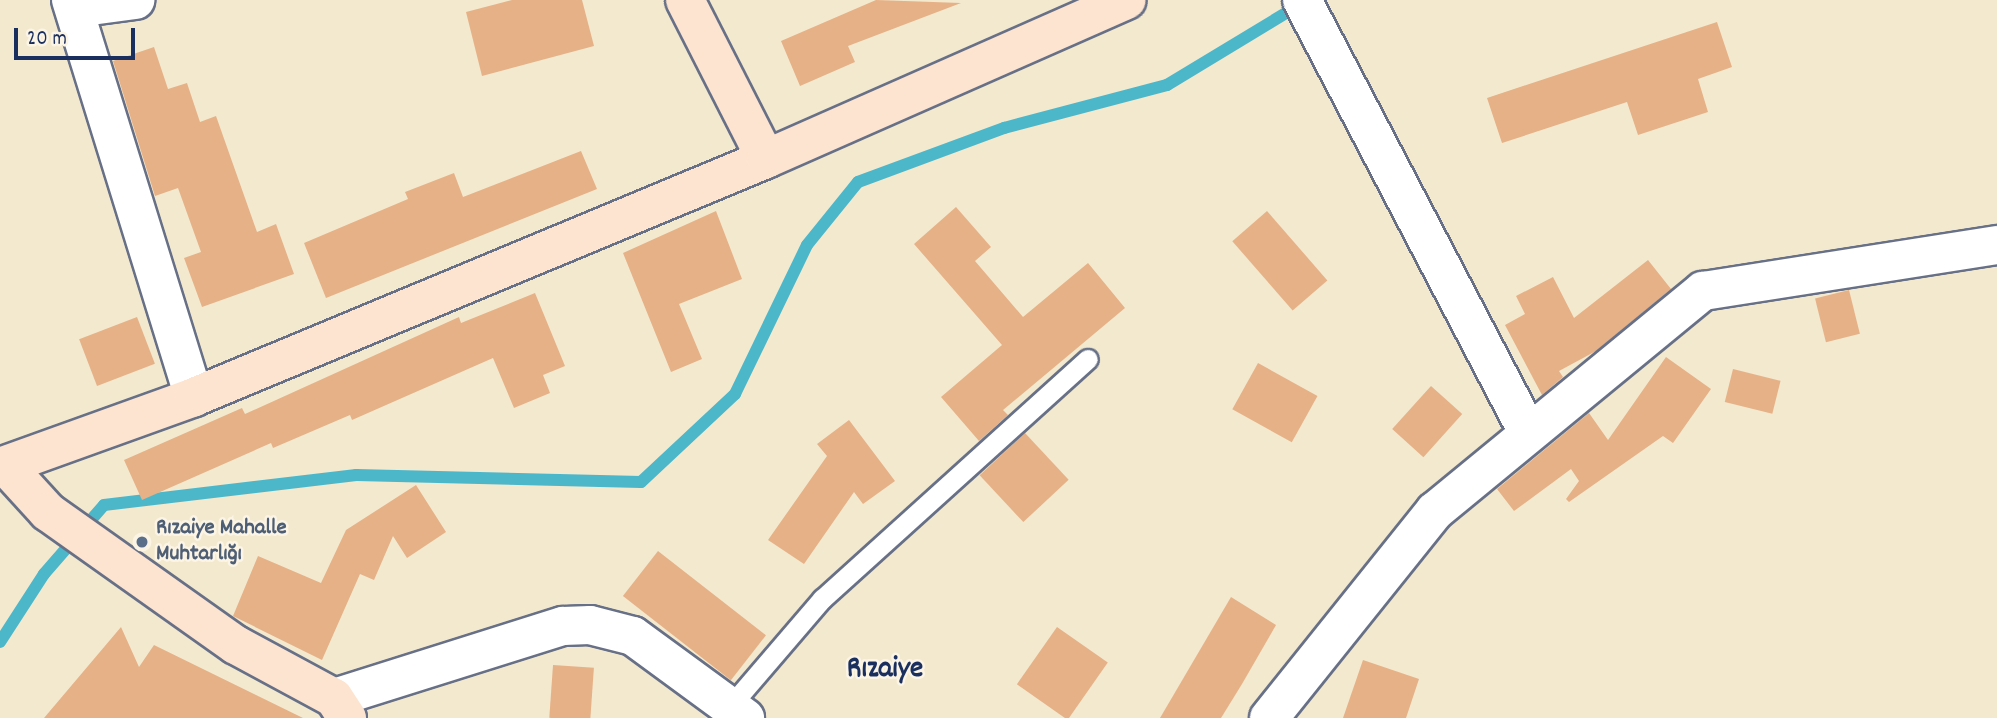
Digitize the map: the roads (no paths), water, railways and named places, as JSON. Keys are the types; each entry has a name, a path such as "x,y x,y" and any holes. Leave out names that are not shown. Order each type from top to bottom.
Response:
{"street":[{"path":"135,0 73,4 194,397"},
{"path":"685,0 766,159"},
{"path":"738,712 633,636 590,625 563,626 340,708 236,645 97,548 48,512 3,466 194,397 766,159 1127,0"},
{"path":"1302,0 1527,431"},
{"path":"1269,718 1435,511 1527,431 1703,291 1997,245"}],"lane":[{"path":"738,712 822,599 1088,359"}],"waterway":[{"path":"0,642 44,574 104,505 356,475 641,482 735,394 807,245 858,182 1004,128 1167,85 1301,4"}],"place":[{"name":"Rızaiye Mahalle Muhtarlığı","path":"142,542"}],"district":[{"name":"Rızaiye","path":"885,671"}]}
